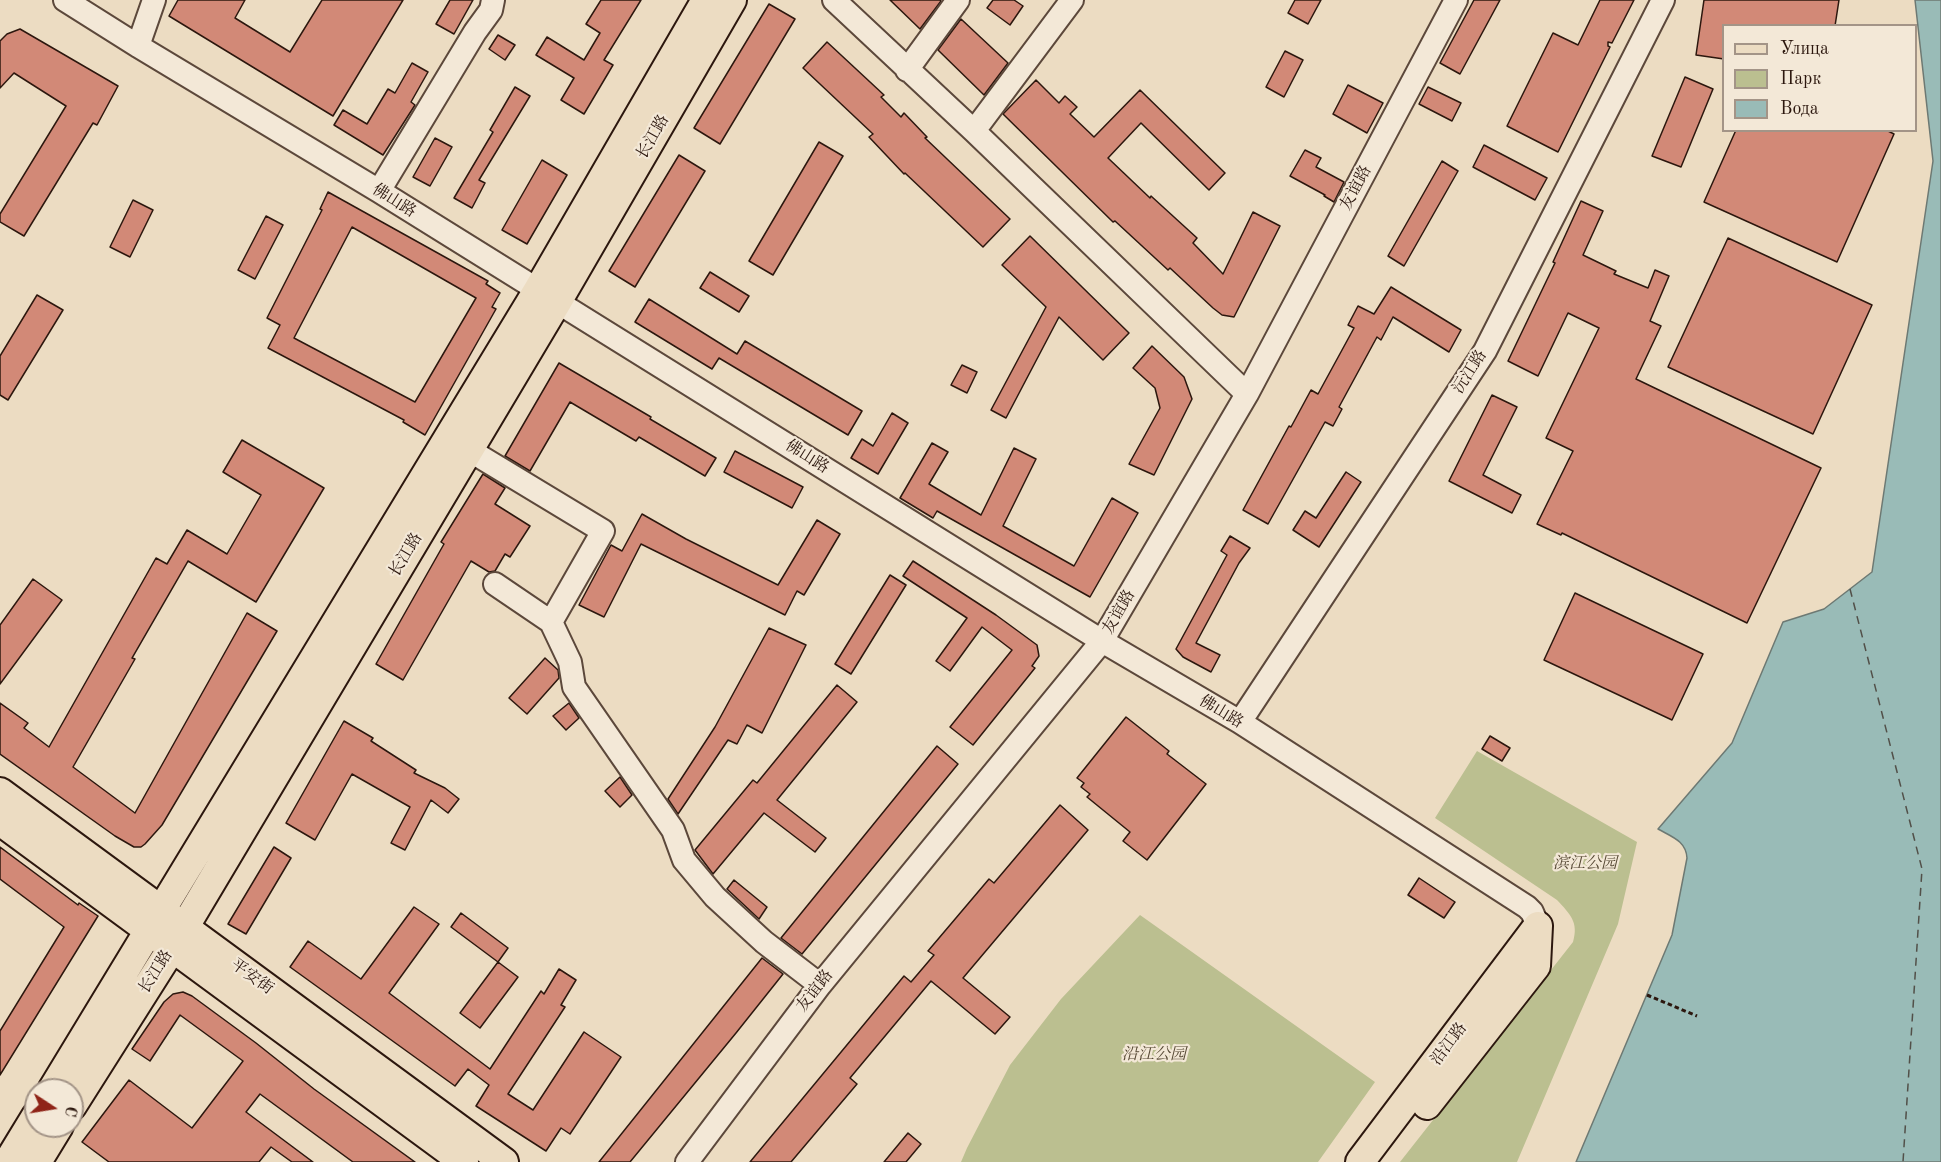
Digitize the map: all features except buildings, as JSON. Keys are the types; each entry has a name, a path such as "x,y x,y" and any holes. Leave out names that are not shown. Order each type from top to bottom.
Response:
{"main road":[{"name":"长江路","path":"61,1078 167,929 469,450 548,296 706,0"},
{"name":"长江路","path":"84,1084 167,929 548,296 732,0"},
{"name":"平安街","path":"0,792 167,929 464,1162"},
{"name":"平安街","path":"0,821 167,929 504,1162"},
{"name":"沿江路","path":"1360,1162 1538,926"},
{"path":"1382,1162 1536,966 1538,926"},
{"path":"8,1162 24,1136"},
{"path":"37,1162 52,1138"}],"street":[{"name":"佛山路","path":"65,0 379,191 1102,641 1240,722 1527,907 1538,926"},
{"path":"138,46 154,0"},
{"path":"379,191 491,10 493,0"},
{"path":"907,70 958,0"},
{"path":"974,131 1072,0"},
{"name":"友谊路","path":"687,1162 820,985 1102,641 1247,394 1456,0"},
{"name":"沅江路","path":"1240,722 1485,351 1663,0"},
{"path":"842,3 907,70 974,131 1247,394"},
{"path":"469,450 603,531 551,622"},
{"path":"495,584 551,622 570,662 574,687 673,830 684,860 716,897 764,942 820,985"}],"path":[{"path":"1647,995 1698,1016"}],"green space":[{"name":"滨江公园","path":"1477,751 1637,842 1618,924 1517,1162 1400,1162 1573,942 1575,935 1572,919 1557,900 1435,818"},
{"name":"沿江公园","path":"1140,915 1375,1082 1318,1162 961,1162 1010,1065 1061,999"}],"water":[{"path":"1915,0 1941,0 1941,1162 1576,1162 1672,935 1687,858 1681,843 1658,829 1732,743 1783,622 1824,609 1872,572 1933,161"}],"ferry route":[{"path":"1850,589 1922,869 1903,1162"}]}
